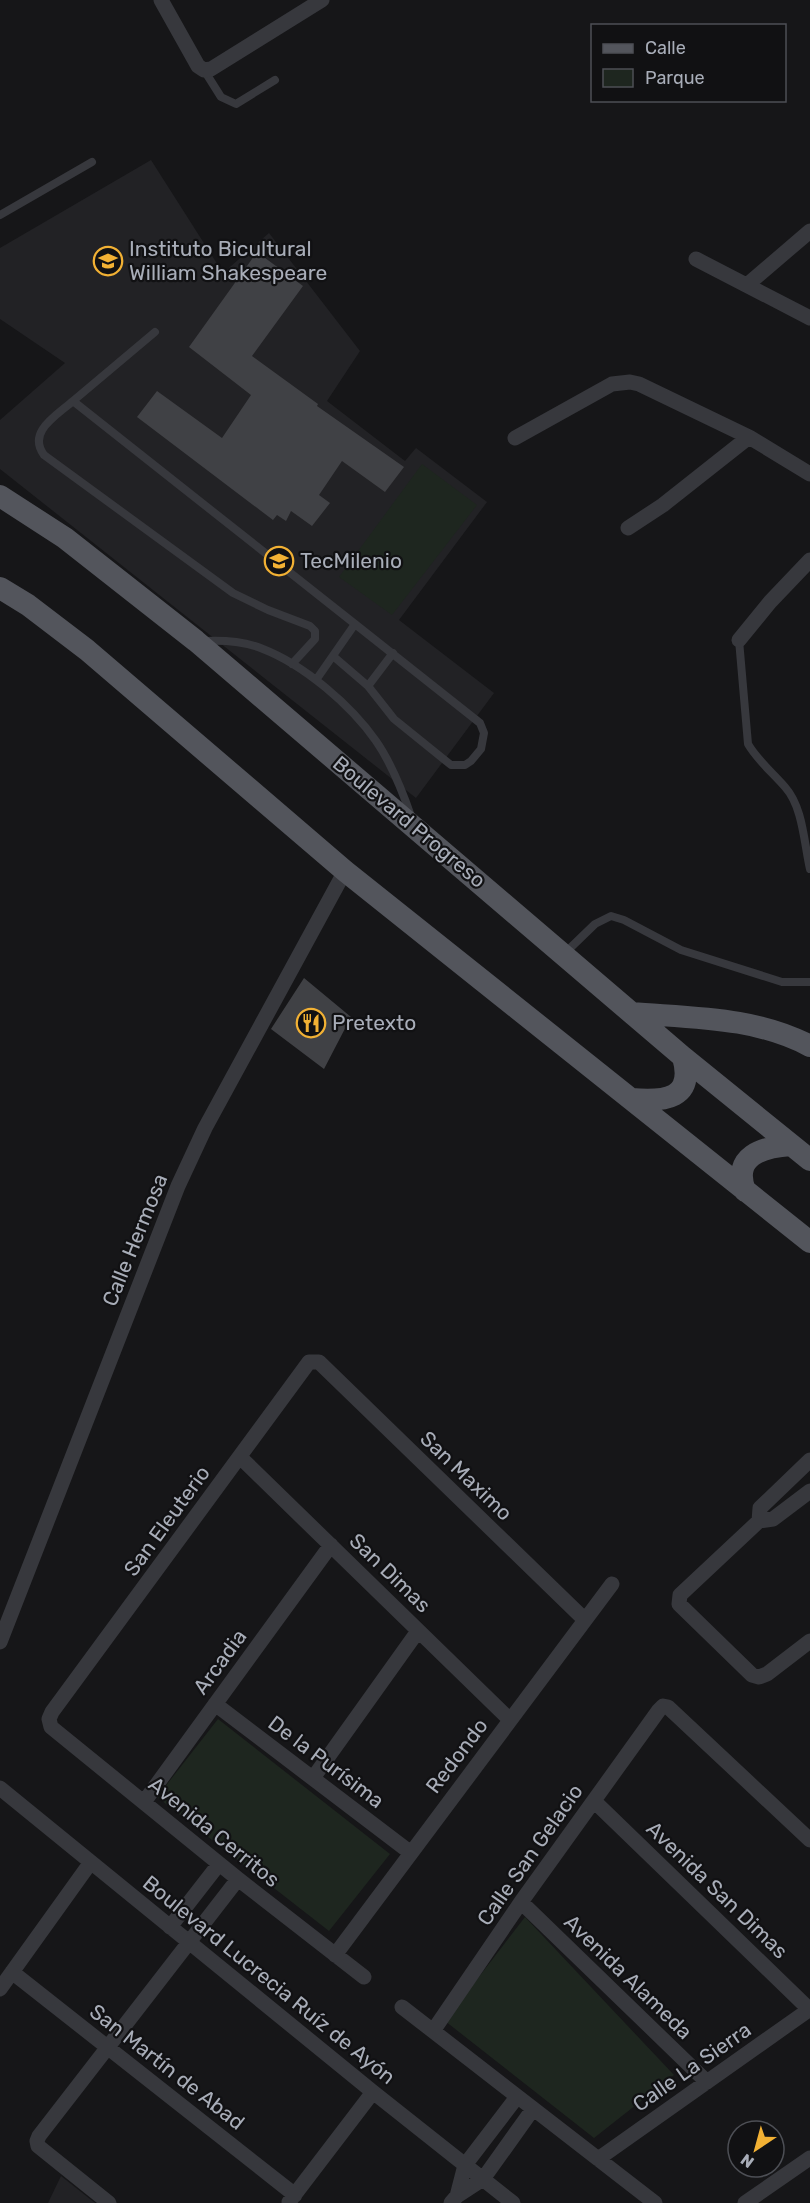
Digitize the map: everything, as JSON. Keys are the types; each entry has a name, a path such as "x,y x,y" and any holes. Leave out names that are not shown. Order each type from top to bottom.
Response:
{"main road":[{"name":"Boulevard Progreso","path":"0,496 64,538 196,641 415,826 682,1057 810,1160"},
{"path":"0,588 28,605 87,650 345,871 810,1242"},
{"path":"632,1013 729,1021 764,1027 788,1035 810,1047"},
{"path":"631,1099 662,1100 674,1095 684,1087 687,1072 682,1057"},
{"path":"745,1191 741,1180 742,1168 751,1156 761,1149 791,1145"}],"street":[{"path":"161,0 198,66 204,70 211,69 322,0"},
{"path":"747,285 810,231"},
{"path":"696,259 810,318"},
{"path":"516,438 612,384 626,382 639,384 749,437 810,474"},
{"path":"628,528 663,505 749,437"},
{"path":"739,640 770,602 810,560"},
{"name":"Calle Hermosa","path":"0,1642 178,1186 205,1128 345,871"},
{"name":"San Eleuterio","path":"52,1712 309,1362 319,1362"},
{"name":"San Maximo","path":"319,1362 585,1620"},
{"name":"San Dimas","path":"240,1457 510,1720"},
{"path":"759,1521 760,1509 810,1460"},
{"path":"810,1491 773,1519 759,1521 680,1596 679,1604 753,1675 759,1677 767,1674 810,1641"},
{"name":"Arcadia","path":"144,1802 330,1545"},
{"name":"Redondo","path":"335,1955 612,1584"},
{"path":"313,1778 418,1631"},
{"name":"De la Purísima","path":"215,1704 411,1853"},
{"name":"Calle San Gelacio","path":"433,2031 521,1902 663,1706 668,1707 810,1840"},
{"name":"Avenida Cerritos","path":"52,1712 49,1719 51,1727 238,1880 364,1977"},
{"name":"Boulevard Lucrecia Ruíz de Ayón","path":"0,1788 513,2203"},
{"name":"Avenida San Dimas","path":"594,1800 810,2010"},
{"path":"0,1989 91,1862"},
{"path":"170,1927 219,1864"},
{"path":"109,2203 38,2146 37,2141 238,1880"},
{"name":"Avenida Alameda","path":"521,1902 707,2082"},
{"name":"San Martín de Abad","path":"12,1972 108,2047 292,2199"},
{"path":"402,2007 655,2203"},
{"name":"Calle La Sierra","path":"597,2159 810,2010"},
{"path":"292,2199 373,2092"},
{"path":"454,2199 465,2165 518,2097"},
{"path":"454,2199 483,2179 533,2109"},
{"path":"745,2203 810,2158"}],"lane":[{"path":"204,70 221,97 236,104 275,80"},
{"path":"0,215 92,162"},
{"path":"155,332 42,428 38,441 39,448 44,455 233,593 268,610 310,626 315,631 315,639 292,664"},
{"path":"73,401 480,723 484,733 481,749 471,762 459,766 451,765 394,719 368,687 333,656"},
{"path":"316,680 355,624"},
{"path":"196,641 223,640 264,649 316,680 356,716 376,740 403,790 415,826"},
{"path":"739,640 748,744 756,758 787,789 797,810 810,869"},
{"path":"368,687 393,654"},
{"path":"564,954 595,924 611,916 624,920 681,950 782,981 810,982"}],"shaded area":[{"name":"TecMilenio","path":"151,160 223,273 269,233 360,351 327,401 405,461 416,448 487,502 399,620 494,693 416,798 0,469 0,420 65,363 0,319 0,248"},
{"path":"61,2176 95,2203 48,2203"}],"green space":[{"path":"422,464 477,505 392,615 339,577"},
{"path":"218,1719 390,1854 329,1931 157,1797"},
{"path":"525,1917 674,2075 594,2138 445,2021"}],"building":[{"path":"257,252 303,286 252,356 318,404 317,406 404,467 385,492 342,461 319,495 330,503 312,526 291,511 286,521 277,515 273,520 137,417 157,391 222,438 251,395 189,347"},
{"name":"Pretexto","path":"304,978 351,1017 324,1069 271,1029"}],"place":[{"name":"Instituto Bicultural William Shakespeare","path":"108,261"},
{"name":"TecMilenio","path":"279,561"},
{"name":"Pretexto","path":"311,1023"}]}
